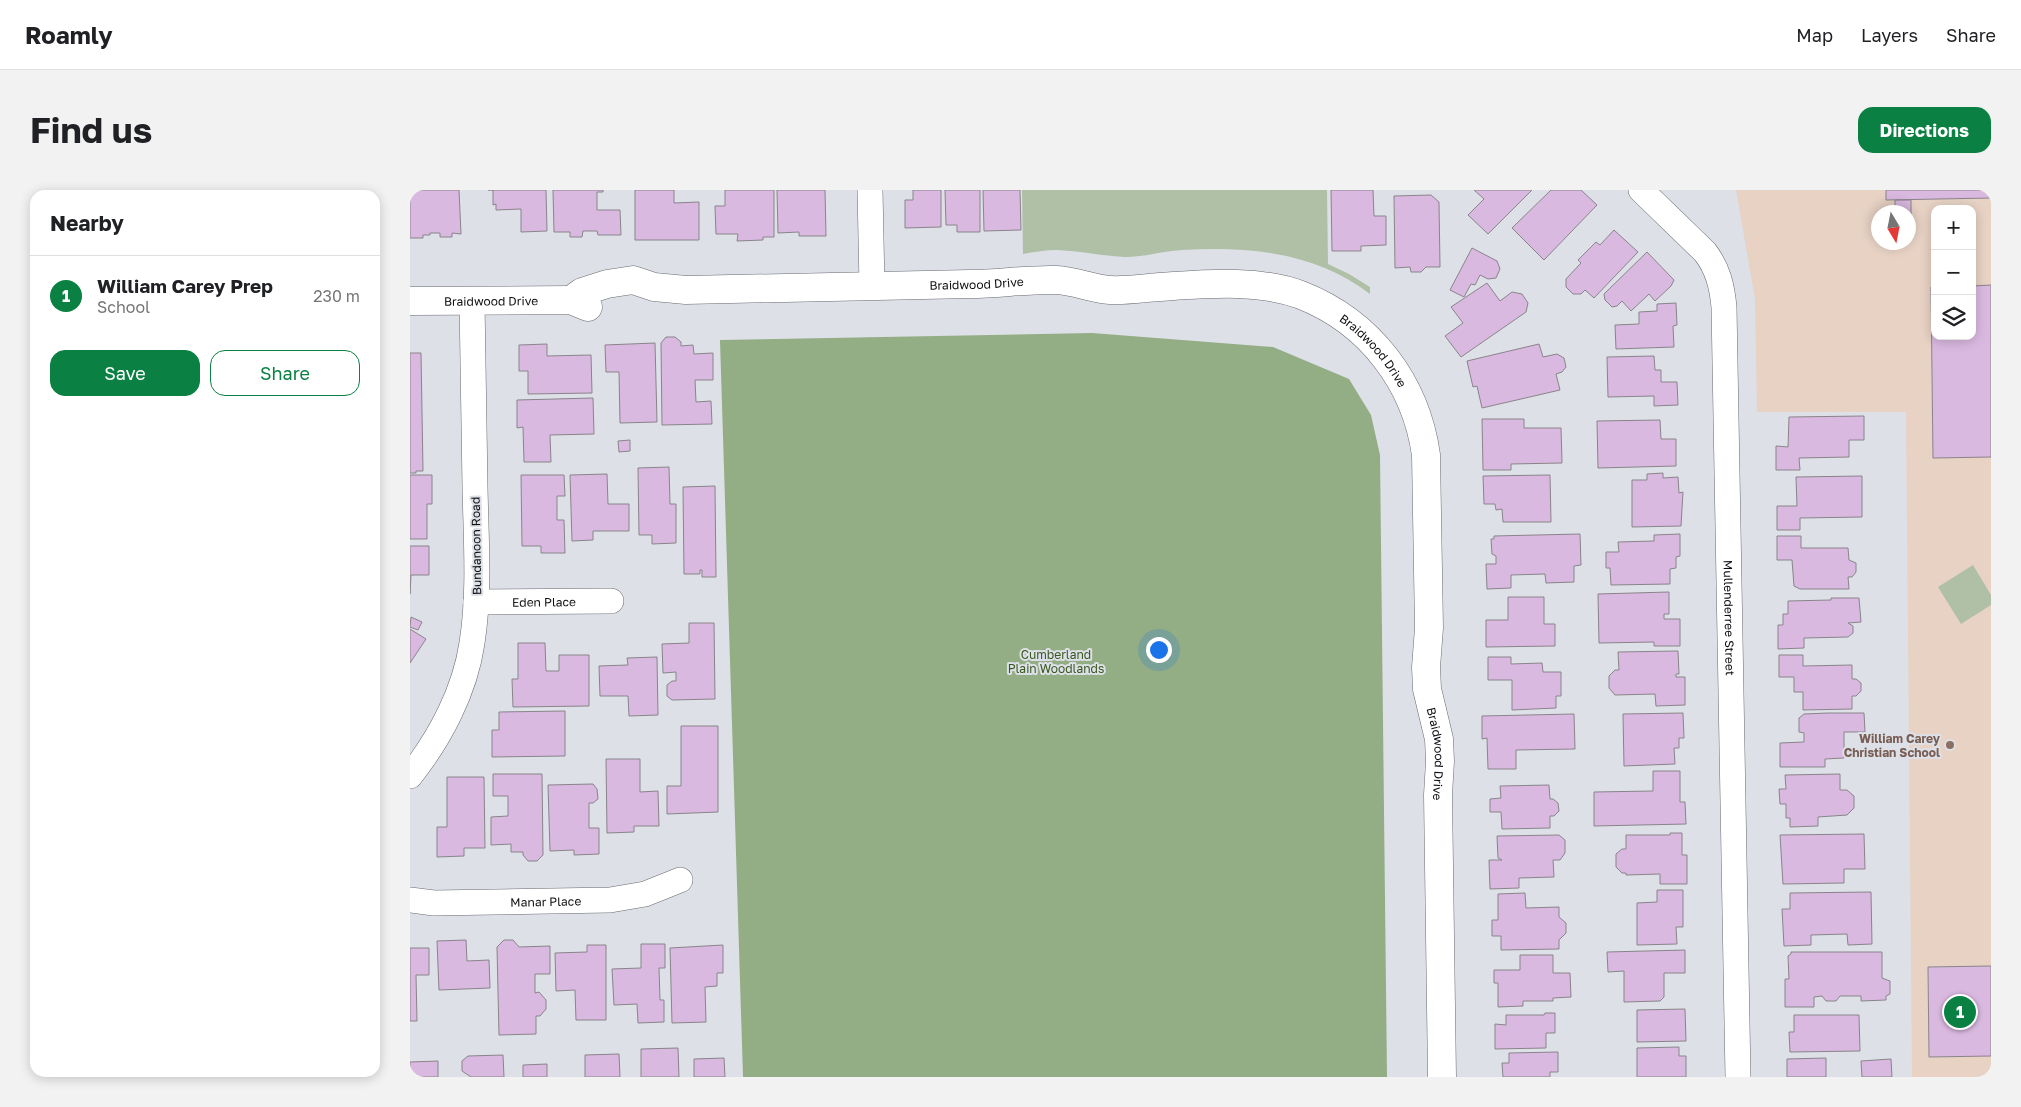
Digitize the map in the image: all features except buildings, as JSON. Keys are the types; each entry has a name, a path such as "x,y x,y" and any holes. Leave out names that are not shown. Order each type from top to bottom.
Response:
{"street":[{"path":"870,190 872,286"},
{"name":"Mullenderree Street","path":"1641,190 1713,262 1719,276 1724,307 1738,1077"},
{"name":"Braidwood Drive","path":"410,301 571,300 582,292 607,284 633,280 654,287 686,290 1003,284 1060,280 1111,290 1207,285 1267,287 1301,295 1335,312 1369,338 1390,363 1412,401 1426,455 1429,603 1426,672 1427,689 1439,739 1440,761 1438,795 1442,1077"},
{"name":"Bundanoon Road","path":"410,776 435,740 456,697 470,652 476,602 472,301"},
{"name":"Eden Place","path":"476,602 611,601"},
{"name":"Manar Place","path":"410,900 434,903 610,900 645,894 680,880"}],"shaded area":[{"name":"William Carey Christian School","path":"1736,190 1991,190 1991,1077 1912,1077 1906,412 1757,412 1755,299"}],"green space":[{"path":"1022,190 1327,190 1328,264 1370,287 1370,294 1349,280 1327,269 1304,261 1256,251 1231,249 1182,250 1125,257 1057,250 1023,254"},
{"name":"Cumberland Plain Woodlands","path":"1092,333 1273,347 1349,379 1371,415 1380,455 1387,1077 743,1077 720,340"},
{"path":"1973,565 1991,595 1991,605 1961,624 1938,587"}],"place":[{"name":"William Carey Christian School","path":"1950,745"},
{"name":"William Carey Prep","path":"1960,1012"}]}
